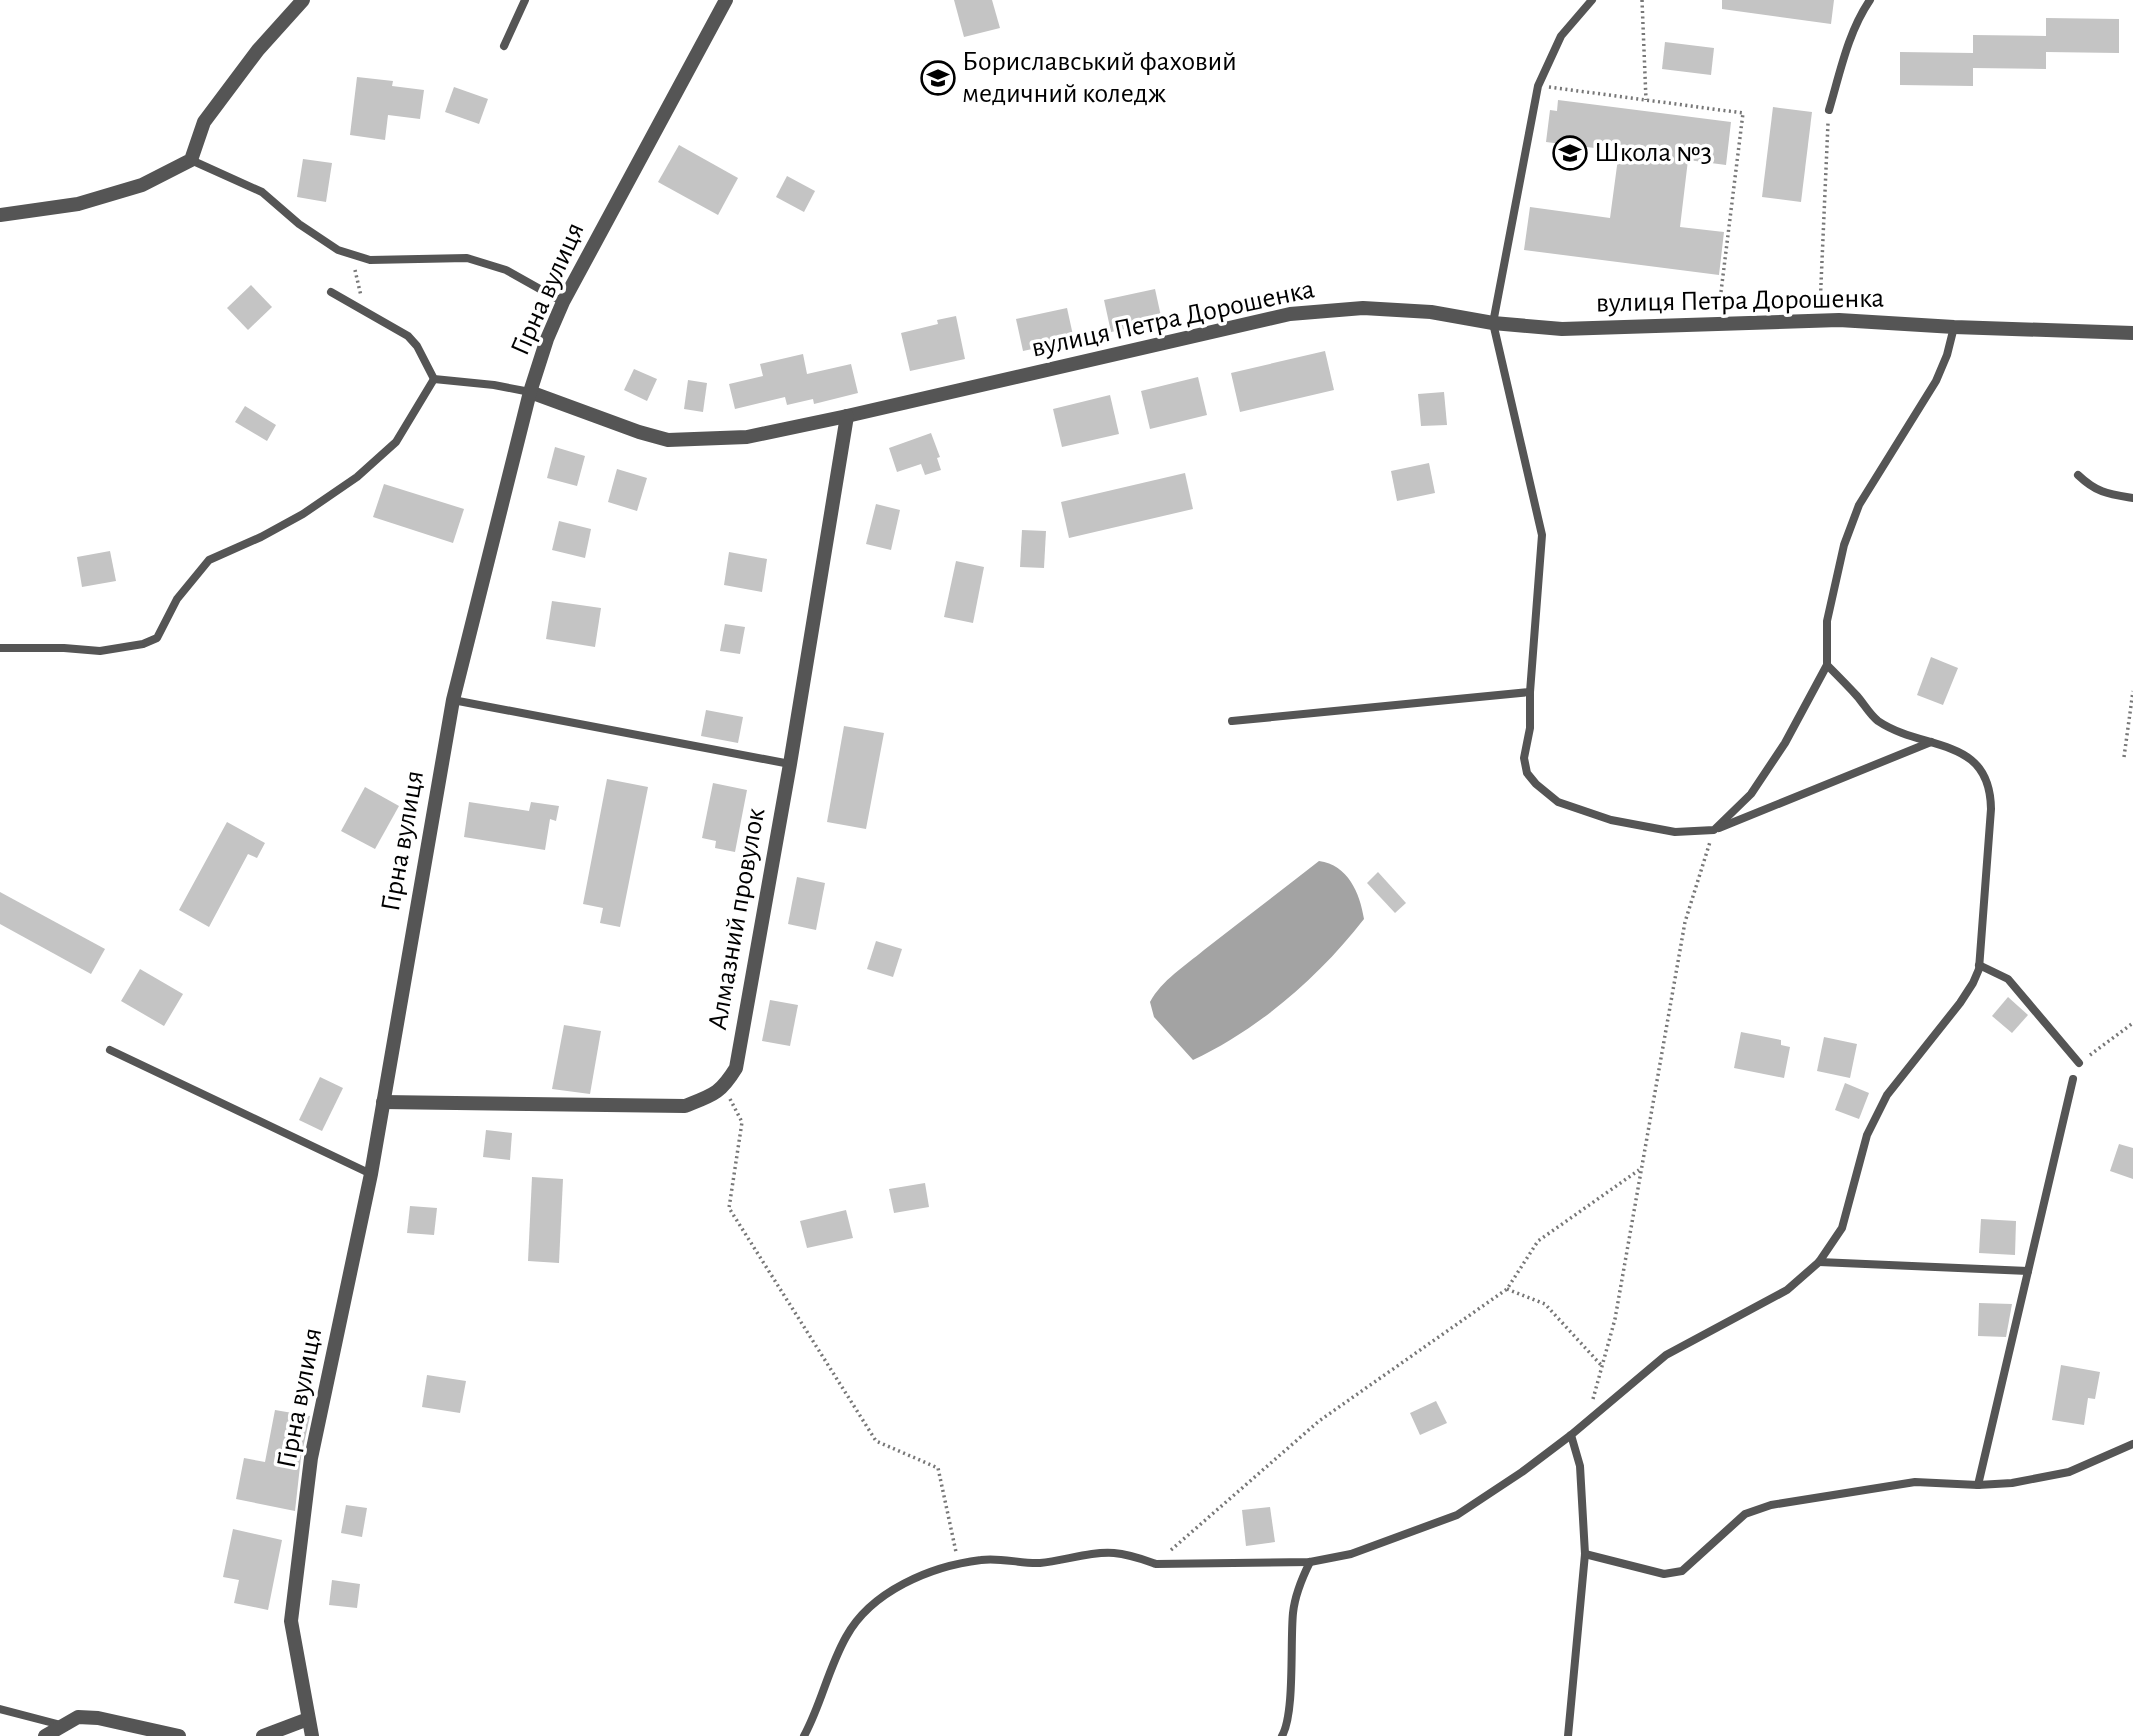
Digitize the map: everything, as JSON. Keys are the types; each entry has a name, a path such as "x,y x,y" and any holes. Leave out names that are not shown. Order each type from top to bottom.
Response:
{"street":[{"path":"0,215 78,204 142,186 191,160 204,122 258,50 303,0"},
{"name":"Гірна вулиця","path":"312,1736 291,1621 311,1458 372,1174 453,700 530,392 547,339 665,110 726,0"},
{"name":"вулиця Петра Дорошенка","path":"530,392 668,440 747,437 1290,314 1363,308 1431,312 1493,323 1562,329 1819,320 2133,333"},
{"name":"Алмазний провулок","path":"724,1088 736,1068 790,764 847,416"},
{"path":"383,1102 685,1106 724,1088"},
{"path":"45,1736 78,1717 98,1718 179,1736"},
{"path":"263,1736 308,1719"}],"lane":[{"path":"504,46 524,0"},
{"path":"1592,0 1561,36 1538,86 1493,323 1542,535 1530,692 1530,727 1524,758 1527,773 1558,802 1611,820 1675,832 1714,830 1931,742"},
{"path":"1829,110 1844,56 1861,13 1870,0"},
{"path":"191,160 262,192 287,215 338,250 370,260 467,258 506,270 564,302"},
{"path":"331,292 408,337 417,346 434,379"},
{"path":"1714,830 1751,794 1785,743 1827,665 1827,621 1843,545 1859,505 1936,381 1947,355 1954,327"},
{"path":"434,379 494,384 530,392"},
{"path":"0,648 100,651 143,644 157,638 177,599 209,560 261,537 303,514 357,477 396,442 434,379"},
{"path":"2078,475 2091,488 2106,494 2133,498"},
{"path":"804,1736 846,1637 861,1615 884,1596 914,1579 958,1563 985,1559 1039,1563 1111,1553 1134,1556 1156,1564 1310,1562 1351,1554 1457,1515 1522,1472 1571,1435 1666,1355 1787,1290 1819,1262 1842,1228 1867,1135 1887,1095 1973,984 1979,965 1991,795 1987,779 1977,763 1957,749 1899,734 1875,718 1827,665"},
{"path":"1231,721 1530,692"},
{"path":"453,700 790,764"},
{"path":"1979,965 2008,979 2079,1063"},
{"path":"110,1050 372,1174"},
{"path":"1978,1485 2073,1079"},
{"path":"1819,1262 2028,1271"},
{"path":"1568,1736 1585,1554 1580,1466 1571,1435"},
{"path":"1585,1554 1664,1574 1673,1573 1682,1571 1745,1514 1771,1505 1915,1482 1978,1485 2011,1483 2069,1472 2133,1444"},
{"path":"1282,1736 1289,1718 1293,1610 1298,1586 1310,1562"},
{"path":"0,1709 61,1725"}],"path":[{"path":"1642,0 1646,100"},
{"path":"1538,86 1743,113 1717,324"},
{"path":"1819,320 1829,110"},
{"path":"338,250 357,271 362,309"},
{"path":"2124,757 2133,691"},
{"path":"1587,1421 1615,1319 1639,1170 1685,922 1714,830"},
{"path":"2079,1063 2133,1023"},
{"path":"724,1088 743,1122 729,1208 876,1441 938,1468 958,1563"},
{"path":"1156,1564 1319,1421 1507,1289 1538,1241 1639,1170"},
{"path":"1507,1289 1545,1304 1602,1366"}],"shaded area":[{"path":"1319,861 1338,868 1345,874 1356,890 1364,919 1328,961 1286,1000 1241,1033 1193,1060 1154,1017 1150,1002 1155,994 1167,980"}],"building":[{"path":"954,0 992,0 1000,28 964,37"},
{"path":"1722,0 1834,0 1831,24 1722,9"},
{"path":"2046,18 2119,19 2119,53 2046,52 2046,69 1973,68 1973,86 1900,85 1900,52 1973,53 1973,35 2046,36"},
{"path":"1665,42 1714,48 1711,75 1662,69"},
{"path":"357,77 393,81 392,86 424,90 420,119 388,115 385,140 350,135"},
{"path":"454,87 488,99 479,124 445,112"},
{"path":"1558,100 1731,122 1726,165 1688,160 1680,227 1724,232 1719,275 1524,250 1530,207 1610,218 1619,151 1546,142 1550,110 1557,111"},
{"path":"1773,107 1812,112 1801,202 1762,197"},
{"path":"679,145 738,178 718,215 658,182"},
{"path":"303,159 332,163 326,202 297,197"},
{"path":"787,176 815,191 804,212 776,197"},
{"path":"251,285 272,307 248,330 227,308"},
{"path":"1155,289 1162,321 1111,332 1104,300"},
{"path":"1067,308 1074,340 1023,351 1016,319"},
{"path":"956,316 965,359 910,371 901,333 938,324 937,320"},
{"path":"1325,351 1334,390 1240,412 1231,373"},
{"path":"803,354 807,374 851,364 858,393 814,404 813,399 787,405 785,397 735,409 729,384 763,376 760,364"},
{"path":"634,369 657,379 647,401 624,390"},
{"path":"1198,377 1207,415 1150,429 1141,391"},
{"path":"688,380 707,383 703,412 684,409"},
{"path":"1444,392 1447,425 1421,426 1418,394"},
{"path":"1110,395 1119,434 1062,447 1053,409"},
{"path":"245,406 276,425 267,441 235,422"},
{"path":"931,433 940,457 937,458 941,470 925,475 921,464 897,472 889,448"},
{"path":"555,447 585,456 577,486 547,478"},
{"path":"1429,463 1435,493 1397,501 1391,471"},
{"path":"617,469 647,478 637,511 608,502"},
{"path":"1185,473 1193,509 1069,538 1061,502"},
{"path":"384,484 464,509 453,543 373,517"},
{"path":"876,504 900,510 891,550 866,544"},
{"path":"559,521 591,529 585,558 552,550"},
{"path":"1022,530 1046,531 1044,568 1020,567"},
{"path":"110,551 116,581 82,587 77,557"},
{"path":"729,552 767,559 762,592 724,585"},
{"path":"956,561 984,567 973,623 944,617"},
{"path":"552,601 601,608 595,647 546,639"},
{"path":"725,624 745,627 740,654 720,651"},
{"path":"1931,657 1958,668 1943,705 1917,695"},
{"path":"706,710 743,717 738,743 701,736"},
{"path":"844,726 884,733 866,829 827,822"},
{"path":"607,779 648,787 620,927 600,923 603,908 583,904"},
{"path":"713,783 747,790 735,852 715,848 716,841 702,838"},
{"path":"365,787 399,806 375,849 341,831"},
{"path":"469,802 529,811 531,802 559,806 556,821 550,819 545,850 464,837"},
{"path":"227,822 265,843 257,858 248,854 209,927 179,910"},
{"path":"1378,872 1406,903 1395,913 1367,883"},
{"path":"797,877 825,883 816,930 788,924"},
{"path":"0,892 105,949 91,974 0,924"},
{"path":"876,941 902,949 893,977 867,969"},
{"path":"140,969 183,994 164,1026 121,1001"},
{"path":"2008,997 2028,1015 2012,1033 1992,1016"},
{"path":"770,1000 798,1005 790,1046 762,1041"},
{"path":"564,1025 601,1031 590,1094 552,1089"},
{"path":"1741,1032 1781,1040 1781,1045 1790,1047 1784,1078 1734,1068"},
{"path":"1824,1037 1857,1044 1850,1078 1817,1071"},
{"path":"320,1077 343,1088 322,1131 299,1120"},
{"path":"1845,1083 1869,1093 1859,1119 1835,1110"},
{"path":"486,1130 512,1133 510,1160 483,1157"},
{"path":"2119,1144 2133,1148 2133,1179 2110,1171"},
{"path":"532,1177 563,1179 559,1263 528,1261"},
{"path":"925,1183 929,1207 894,1213 889,1189"},
{"path":"410,1206 437,1208 434,1235 407,1233"},
{"path":"846,1210 853,1238 807,1248 800,1221"},
{"path":"1981,1219 2016,1221 2015,1255 1979,1253"},
{"path":"1979,1303 2012,1304 2006,1337 1978,1336"},
{"path":"2061,1365 2100,1372 2095,1399 2088,1398 2084,1425 2052,1420"},
{"path":"427,1375 466,1381 460,1413 422,1407"},
{"path":"1436,1401 1447,1423 1420,1435 1410,1413"},
{"path":"275,1410 310,1416 301,1457 295,1511 236,1499 244,1458 265,1462"},
{"path":"346,1505 367,1508 362,1537 341,1533"},
{"path":"1270,1507 1275,1542 1246,1546 1242,1510"},
{"path":"233,1529 282,1540 268,1610 234,1603 239,1580 223,1577"},
{"path":"332,1580 360,1584 357,1608 329,1605"}],"place":[{"name":"Бориславський фаховий медичний коледж","path":"938,78"},
{"name":"Школа №3","path":"1570,153"}]}
